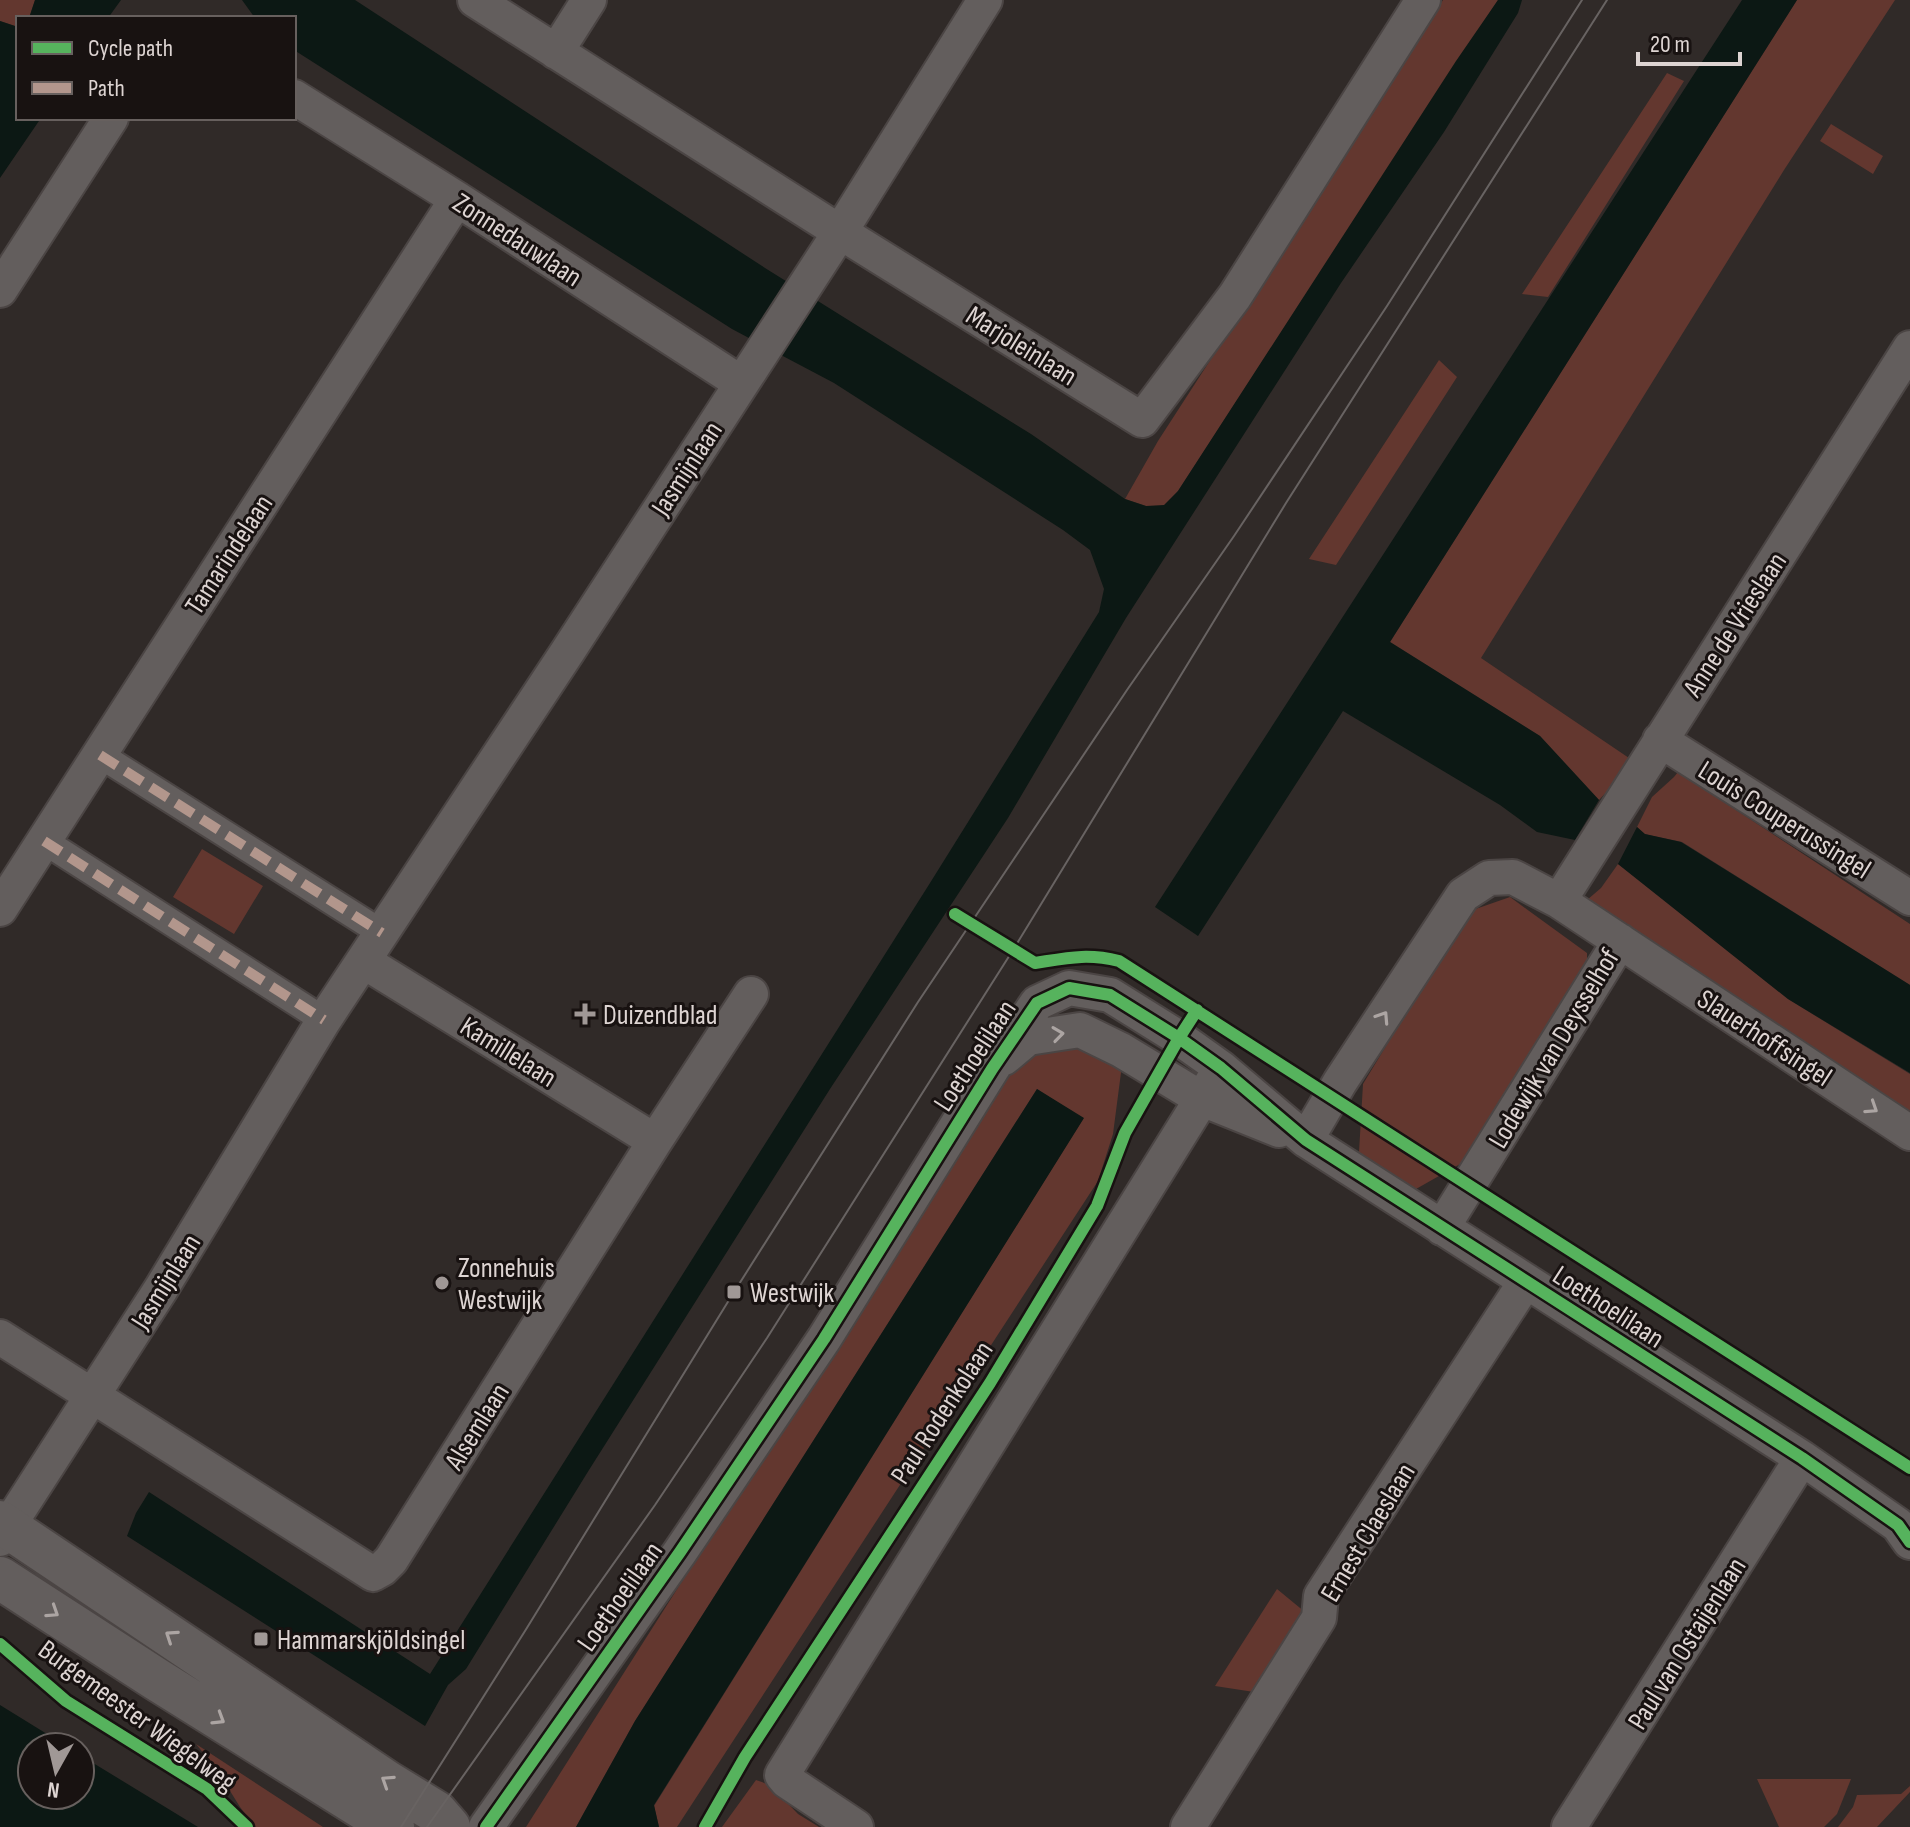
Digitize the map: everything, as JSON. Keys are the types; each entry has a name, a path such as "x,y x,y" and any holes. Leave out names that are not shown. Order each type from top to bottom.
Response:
{"street":[{"name":"Marjoleinlaan","path":"475,0 1142,420 1242,286 1423,0"},
{"path":"556,52 589,0"},
{"name":"Jasmijnlaan","path":"3,1530 93,1397 324,1020 585,626 840,232 985,0"},
{"name":"Zonnedauwlaan","path":"296,98 457,199 748,371"},
{"path":"0,290 110,120"},
{"name":"Tamarindelaan","path":"0,909 457,199"},
{"name":"Anne de Vrieslaan","path":"1559,901 1910,348"},
{"name":"Louis Couperussingel","path":"1660,740 1910,898"},
{"path":"100,755 372,947"},
{"path":"44,841 324,1020"},
{"name":"Lodewijk van Deysselhof","path":"1306,1140 1340,1082 1463,895 1489,878 1513,877 1559,901 1620,941 1442,1228"},
{"name":"Slauerhoffsingel","path":"1620,941 1910,1133"},
{"name":"Kamillelaan","path":"372,947 655,1141"},
{"name":"Loethoelilaan","path":"486,1827 680,1552 824,1339 992,1069 1037,1003 1069,988 1110,995 1221,1068 1306,1140 1907,1525"},
{"name":"Alsemlaan","path":"93,1397 373,1574 382,1569 391,1560 751,994"},
{"name":"Loethoelilaan","path":"992,1069 1028,1038 1080,1030 1121,1050 1202,1099 1306,1140"},
{"name":"Paul Rodenkolaan","path":"856,1827 782,1775 1221,1068"},
{"name":"Ernest Claeslaan","path":"1188,1827 1319,1618 1321,1596 1526,1281"},
{"path":"0,1337 93,1397"},
{"name":"Paul van Ostaijenlaan","path":"1569,1827 1802,1458"},
{"path":"3,1530 436,1812 449,1827"},
{"name":"Burgemeester Wiegelweg","path":"0,1578 169,1688 393,1827"}],"shaded area":[{"path":"0,0 35,0 30,16 16,16 16,26 0,21"},
{"path":"35,0 121,0 109,16 30,16"},
{"path":"242,0 355,0 765,268 1031,434 1125,499 1146,506 1164,505 1178,491 1498,0 1522,0 1518,13 1444,132 1341,283 1126,618 1008,818 830,1089 466,1669 448,1685 425,1726 127,1536 136,1513 149,1492 430,1674 1099,612 1104,589 1090,550 1063,530 834,383 732,329 296,51 296,16 254,16"},
{"path":"1443,0 1498,0 1178,491 1164,506 1146,506 1125,499 1158,441"},
{"path":"1742,0 1797,0 1390,642 1540,736 1599,800 1575,840 1537,832 1500,805 1343,711 1198,936 1155,907"},
{"path":"1797,0 1895,0 1784,170 1481,658 1629,758 1616,782 1599,800 1540,736 1390,642"},
{"path":"0,21 16,26 16,120 40,120 0,178"},
{"path":"1667,73 1684,81 1548,297 1522,294"},
{"path":"1831,124 1883,156 1873,174 1820,141"},
{"path":"1439,360 1457,377 1336,565 1309,559"},
{"path":"1678,772 1910,924 1910,985 1682,842 1644,834 1637,827 1652,797"},
{"path":"1637,827 1645,834 1681,842 1910,985 1910,1073 1788,999 1618,864"},
{"path":"202,849 263,886 234,934 173,897"},
{"path":"1618,864 1788,999 1910,1074 1910,1117 1587,900 1601,888"},
{"path":"1510,897 1587,953 1587,979 1469,1159 1416,1189 1359,1152 1363,1084 1467,912"},
{"path":"1081,1044 1122,1065 1113,1134 1098,1181 677,1827 659,1827 654,1806 1083,1119 1037,1089 635,1721 576,1827 526,1827 992,1093 1029,1054"},
{"path":"1037,1089 1084,1118 654,1805 659,1827 576,1827 635,1721"},
{"path":"1277,1589 1311,1617 1254,1692 1215,1686"},
{"path":"0,1705 42,1731 16,1731 16,1811 96,1811 96,1765 198,1827 0,1827"},
{"path":"196,1744 323,1827 255,1827"},
{"path":"1757,1779 1851,1779 1837,1814 1824,1827 1779,1827"},
{"path":"756,1780 770,1785 798,1814 819,1827 722,1827"},
{"path":"1910,1786 1910,1792 1877,1827 1838,1827 1853,1807 1857,1795 1901,1794"}],"tram line":[{"path":"401,1827 918,1002 1387,306 1582,0"},
{"path":"427,1827 655,1505 767,1338 1013,950 1286,503 1607,0"}],"marked path":[{"path":"100,755 382,933"},
{"path":"44,841 324,1020"}],"cycle path":[{"path":"955,914 1035,963 1087,957 1119,961 1910,1468"},
{"path":"486,1827 680,1552 824,1339 992,1069 1037,1003 1069,988 1110,995 1179,1038 1221,1068 1306,1140 1802,1458 1898,1525 1910,1542"},
{"path":"705,1827 745,1757 990,1383 1097,1206 1125,1133 1197,1010"},
{"path":"0,1644 66,1701 207,1789 247,1827"}],"place":[{"name":"Duizendblad","path":"585,1014"},
{"name":"Zonnehuis Westwijk","path":"442,1283"},
{"name":"Westwijk","path":"734,1292"},
{"name":"Hammarskjöldsingel","path":"261,1639"}]}
